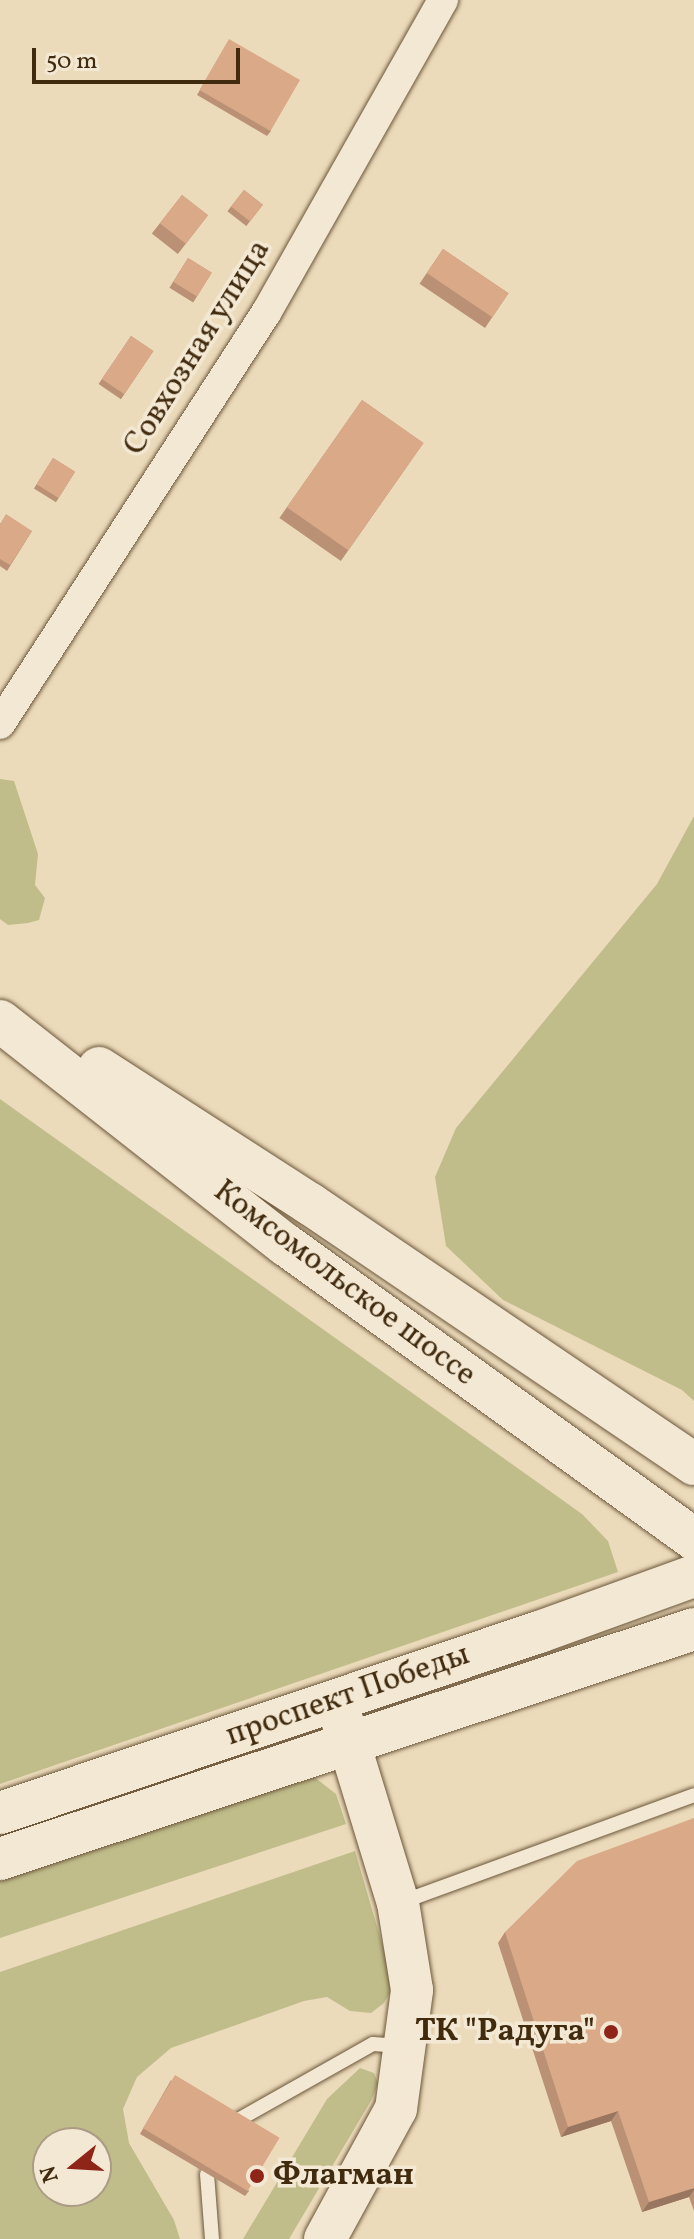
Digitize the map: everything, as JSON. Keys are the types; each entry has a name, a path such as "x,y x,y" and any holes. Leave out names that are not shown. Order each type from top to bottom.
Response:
{"main road":[{"name":"Комсомольское шоссе","path":"0,1003 310,1204 694,1464"},
{"name":"Комсомольское шоссе","path":"0,1021 286,1245 694,1539"},
{"path":"286,1245 310,1204"},
{"name":"проспект Победы","path":"0,1813 694,1576"},
{"name":"проспект Победы","path":"0,1859 694,1629"},
{"path":"325,2239 396,2109 412,1990 398,1903 335,1701"}],"street":[{"name":"Совхозная улица","path":"5,706 266,313 443,0"}],"lane":[{"path":"398,1903 694,1795"},
{"path":"238,2120 373,2044 406,2046"},
{"path":"207,2174 212,2239"}],"shaded area":[{"path":"0,779 14,781 38,854 35,885 45,898 39,920 28,923 8,925 0,919"},
{"path":"694,816 694,1401 682,1390 503,1300 446,1246 435,1177 456,1128 657,884"},
{"path":"0,1099 582,1514 608,1541 618,1572 0,1784"},
{"path":"313,1776 336,1794 346,1824 0,1938 0,1870"},
{"path":"355,1851 394,1985 384,2003 371,2013 350,2011 327,1997 304,2001 171,2048 137,2077 123,2109 129,2143 174,2220 180,2239 0,2239 0,1972"},
{"path":"360,2068 374,2073 378,2083 372,2099 289,2239 243,2239 327,2099"}],"building":[{"path":"229,39 300,80 271,131 200,90"},
{"path":"244,190 263,205 250,221 231,207"},
{"path":"182,195 208,215 186,244 160,223"},
{"path":"443,249 508,293 492,317 427,273"},
{"path":"188,258 212,273 197,297 173,282"},
{"path":"131,336 153,351 124,394 102,379"},
{"path":"362,400 423,443 348,550 287,507"},
{"path":"53,458 75,472 59,498 37,484"},
{"path":"6,514 32,531 10,565 0,559 0,524"},
{"name":"ТК \"Радуга\"","path":"694,1818 694,2188 649,2202 618,2111 568,2127 505,1932 577,1861"},
{"path":"175,2075 280,2138 248,2191 143,2128"}],"place":[{"name":"ТК \"Радуга\"","path":"611,2032"},
{"name":"Флагман","path":"257,2176"}]}
